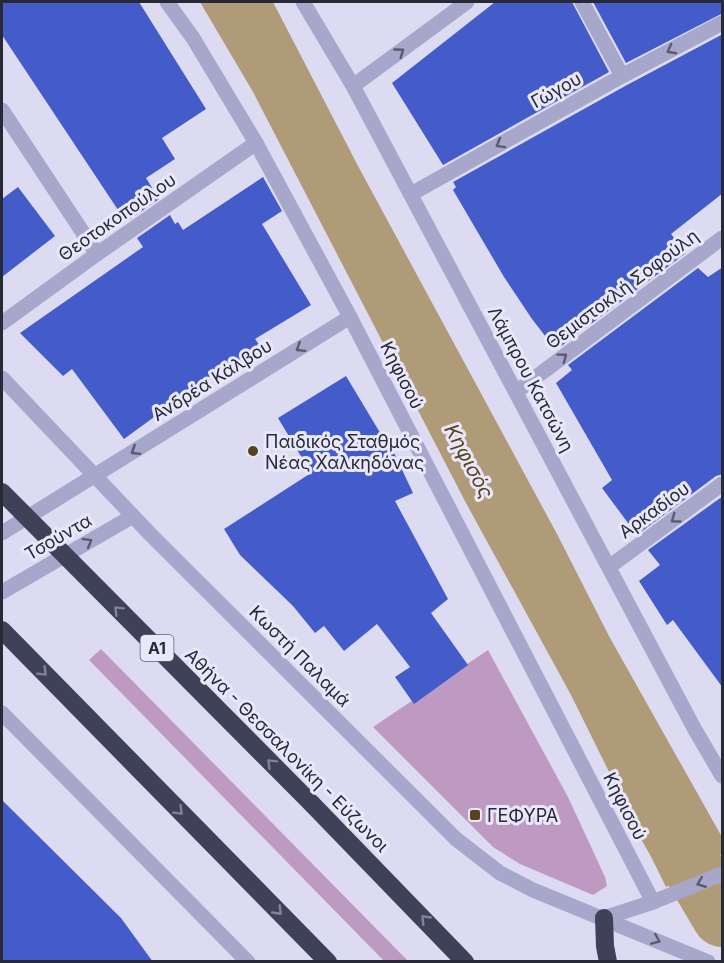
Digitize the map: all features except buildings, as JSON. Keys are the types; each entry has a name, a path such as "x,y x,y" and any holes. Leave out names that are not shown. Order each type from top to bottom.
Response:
{"highway":[{"name":"Αθήνα - Θεσσαλονίκη - Εύζωνοι","path":"2,492 312,804 465,962"},
{"path":"2,630 328,962"},
{"path":"604,918 608,962"}],"street":[{"name":"Κηφισού","path":"167,2 193,38 256,143 350,317 652,902"},
{"name":"Λάμπρου Κατσώνη","path":"303,2 353,86 609,567 717,754 723,776"},
{"path":"353,86 467,2"},
{"path":"582,2 622,76"},
{"name":"Γώγου","path":"411,194 622,76 723,23"},
{"path":"2,110 97,254"},
{"name":"Θεοτοκοπούλου","path":"2,323 256,143"},
{"name":"Θεμιστοκλή Σοφούλη","path":"516,392 723,238"},
{"name":"Ανδρέα Κάλβου","path":"96,476 350,317"},
{"name":"Κωστή Παλαμά","path":"2,378 133,516 456,839 500,873 532,890 708,962"},
{"name":"Τσούντα","path":"2,533 96,476"},
{"name":"Αρκαδίου","path":"609,567 723,484"},
{"name":"Τσούντα","path":"2,592 133,516"},
{"path":"2,713 248,962"},
{"path":"604,918 723,874"}],"shaded area":[{"path":"101,649 408,961 384,961 89,660"},
{"path":"488,650 568,797 605,877 607,886 593,895 520,864 493,847 373,727"}],"water":[{"path":"200,2 273,2 357,164 557,534 610,638 722,837 722,854 666,887 571,695 466,503 253,92"},
{"path":"722,893 722,931 685,914"}],"waterway":[{"name":"Κηφισός","path":"652,799 722,917"}],"place":[{"name":"Παιδικός Σταθμός Νέας Χαλκηδόνας","path":"253,451"},
{"name":"ΓΕΦΥΡΑ","path":"475,815"}]}
